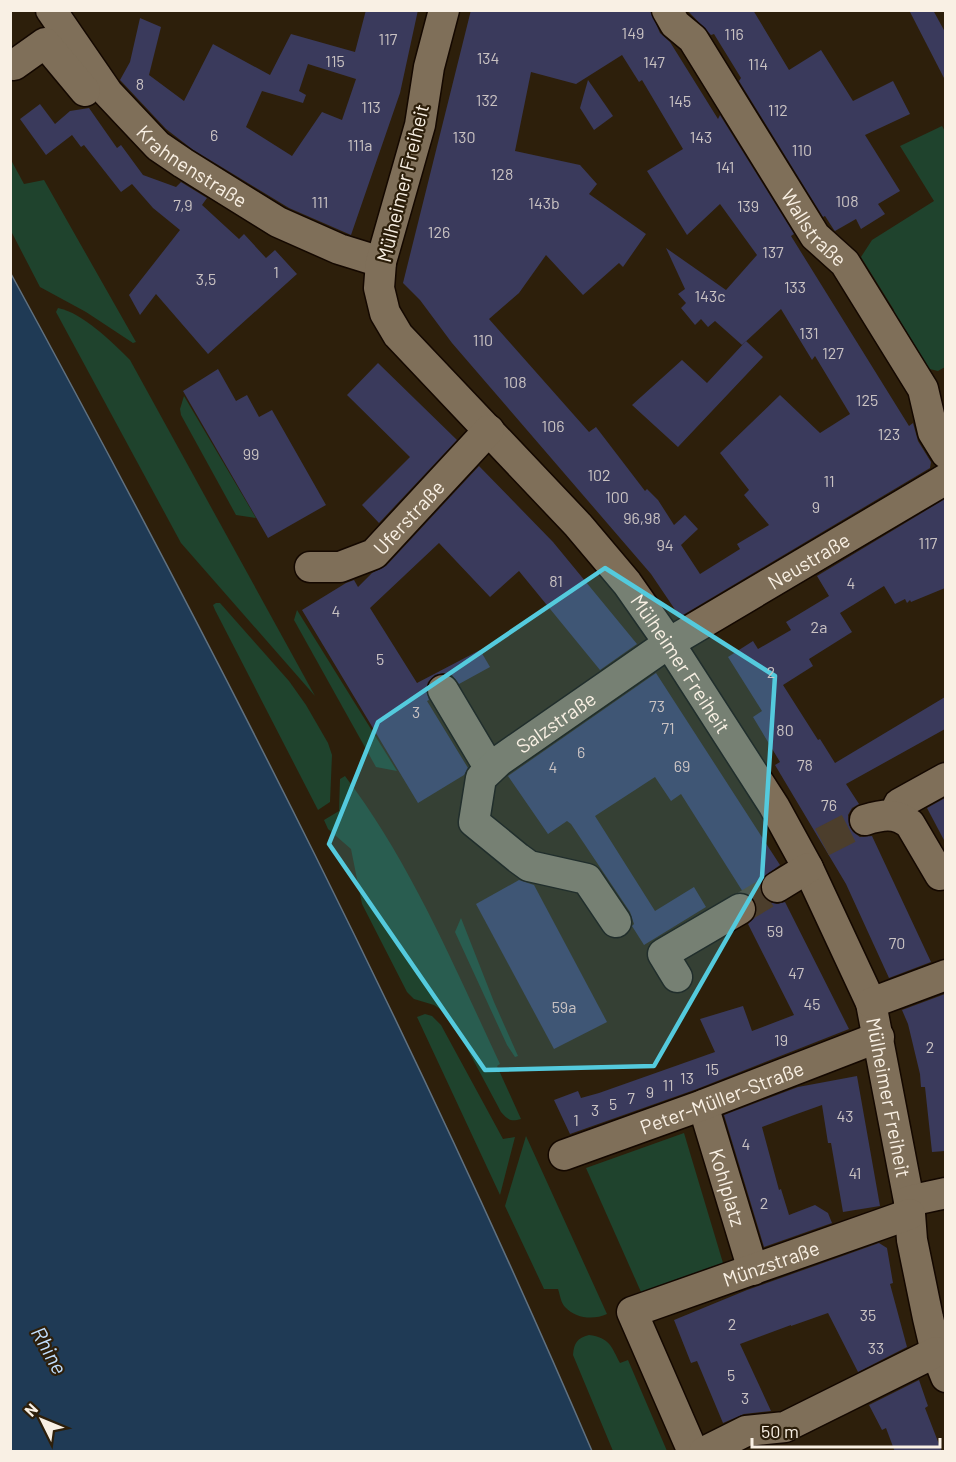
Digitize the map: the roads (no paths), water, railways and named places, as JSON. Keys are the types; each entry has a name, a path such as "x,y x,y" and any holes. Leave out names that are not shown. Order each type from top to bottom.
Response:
{"street":[{"name":"Krahnenstraße","path":"51,10 108,93 158,146 278,222 339,249 381,262"},
{"name":"Mülheimer Freiheit","path":"444,10 429,67 420,125 381,262 379,288 385,313 398,335 489,430 627,583 669,643 774,806 810,855 871,1003 909,1208 912,1240 941,1365"},
{"name":"Wallstraße","path":"667,10 675,24 693,39 815,236 845,262 934,382 933,432 945,453"},
{"path":"14,65 45,43 149,164 163,171 183,163"},
{"name":"Uferstraße","path":"310,567 340,567 374,554 489,430"},
{"name":"Neustraße","path":"669,643 945,479"},
{"name":"Salzstraße","path":"616,922 587,879 529,866 474,822 482,778 499,761 669,643"},
{"path":"443,690 490,769"},
{"path":"940,875 910,824 903,818 879,817 945,778"},
{"path":"777,887 810,855"},
{"path":"677,977 663,954 740,909"},
{"path":"871,1003 945,975"},
{"name":"Peter-Müller-Straße","path":"564,1155 703,1105 879,1037"},
{"name":"Kohlplatz","path":"703,1105 753,1270"},
{"name":"Münzstraße","path":"693,1452 632,1312 753,1270 945,1193"},
{"path":"704,1452 746,1431 785,1427 941,1365"}],"water":[{"name":"Rhine","path":"10,272 165,562 315,855 458,1151 592,1451 11,1451"}],"tunnel":[{"path":"822,842 865,820"},
{"path":"740,909 777,887"}]}
